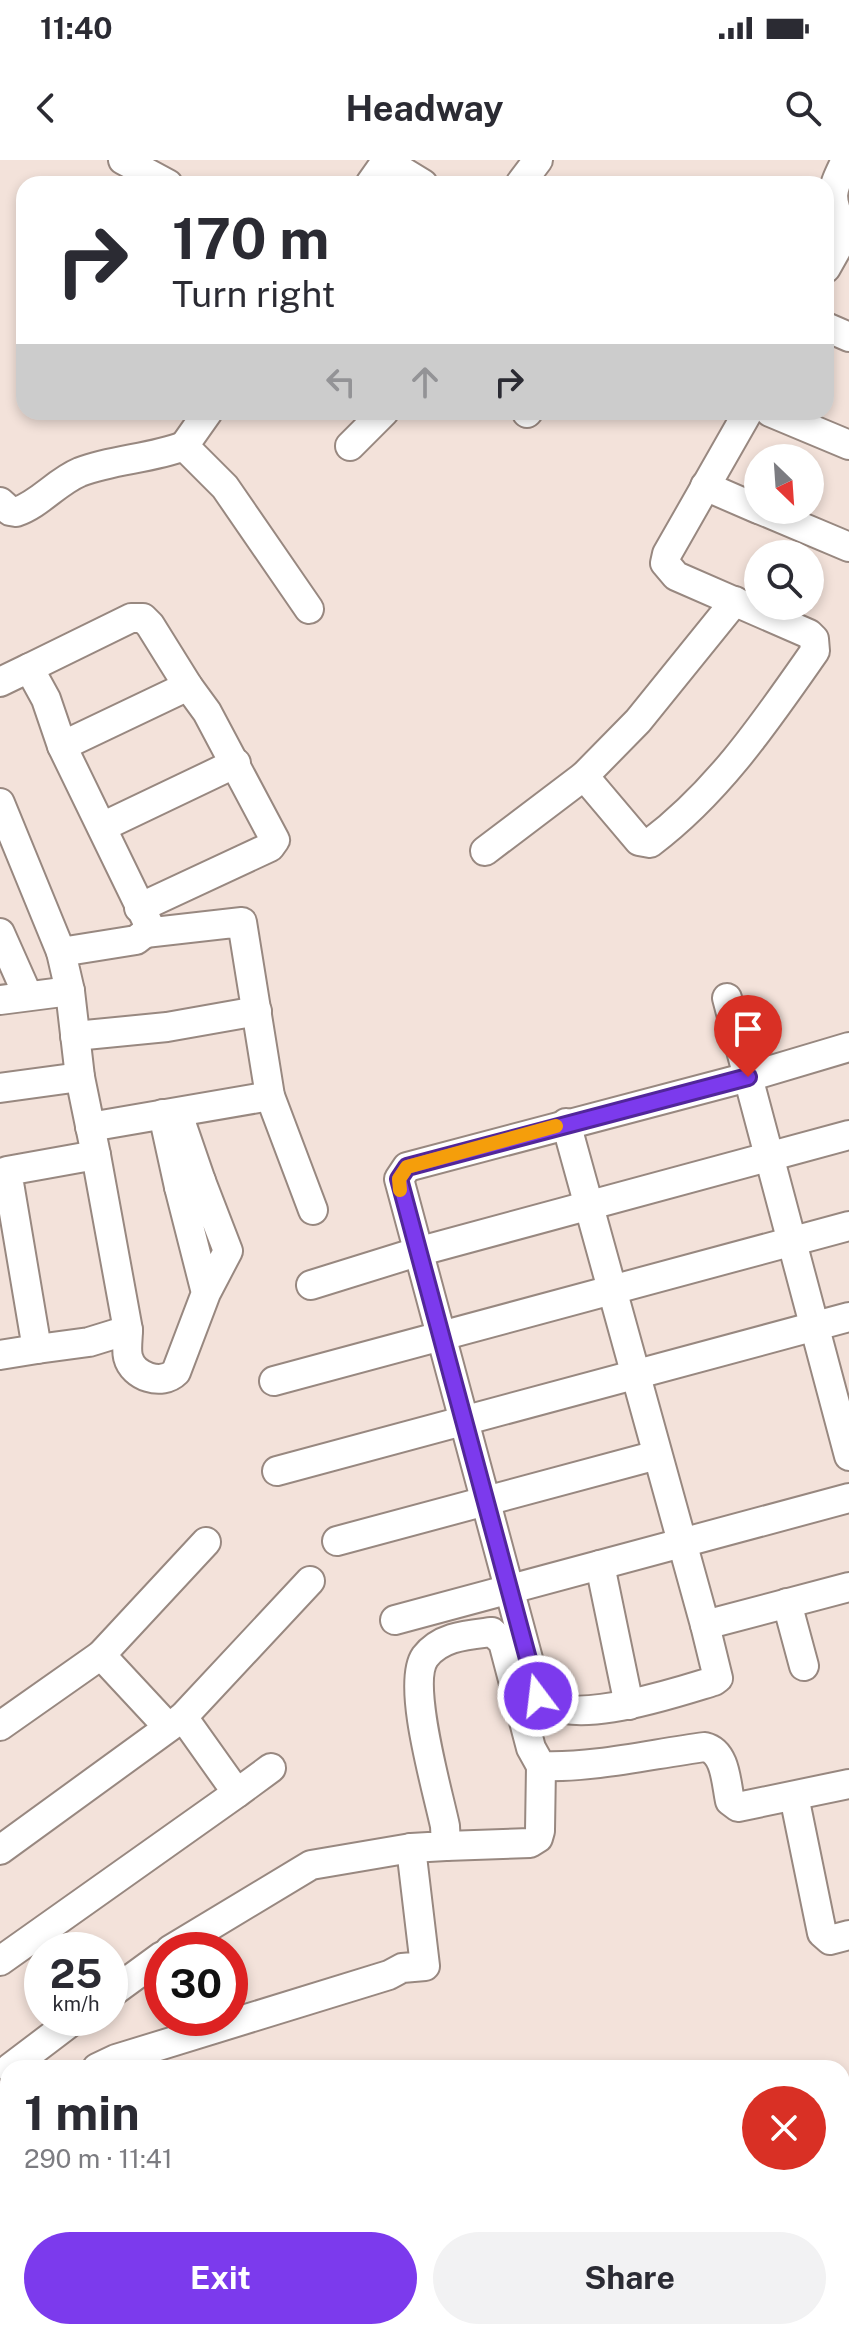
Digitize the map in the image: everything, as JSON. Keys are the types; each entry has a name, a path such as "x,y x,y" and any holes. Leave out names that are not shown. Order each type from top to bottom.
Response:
{"street":[{"path":"123,160 153,176"},
{"path":"834,185 846,160"},
{"path":"382,166 405,176"},
{"path":"834,208 847,235 834,255"},
{"path":"0,502 16,512 79,473 102,464 150,457 184,446 202,420"},
{"path":"350,446 376,420"},
{"path":"584,776 639,841 650,843 717,782 746,749 816,648 809,634 676,576 665,563 667,554 743,420"},
{"path":"789,420 849,445"},
{"path":"184,446 225,487 309,609"},
{"path":"705,486 744,503"},
{"path":"795,524 849,547"},
{"path":"485,851 584,776 638,721 735,601"},
{"path":"0,682 131,618 143,618 207,712 274,838 273,845 142,920 131,941 61,952"},
{"path":"29,668 46,699 62,746 102,827 142,920"},
{"path":"62,746 188,686"},
{"path":"102,827 236,763"},
{"path":"0,803 61,952 70,991 80,1077 128,1330 128,1356 134,1367 154,1379 167,1379 176,1372 206,1293 228,1251 190,1184 170,1113"},
{"path":"142,920 242,922 270,1096 313,1210"},
{"path":"4,951 14,998 70,991"},
{"path":"727,998 815,1327 843,1410 849,1456"},
{"path":"75,1036 167,1027 257,1011"},
{"path":"566,1123 718,1678 629,1705 587,1710 543,1703 538,1696 399,1184 401,1175 407,1167 566,1123 748,1077 849,1047"},
{"path":"0,1088 80,1077"},
{"path":"90,1127 270,1096"},
{"path":"311,1285 417,1252 849,1135"},
{"path":"0,1379 18,1352 3,1172 96,1155"},
{"path":"274,1381 849,1226"},
{"path":"277,1471 849,1317"},
{"path":"18,1352 89,1342 128,1330"},
{"path":"337,1541 657,1455"},
{"path":"395,1620 849,1498"},
{"path":"0,1726 101,1655 206,1542"},
{"path":"600,1565 629,1705"},
{"path":"0,1850 175,1722 310,1581"},
{"path":"705,1625 849,1587"},
{"path":"787,1603 804,1666"},
{"path":"200,1932 311,1865 411,1848 530,1843 538,1838 541,1766 531,1748 500,1638 492,1632 444,1641 432,1650 419,1667 420,1707 445,1826 446,1846"},
{"path":"101,1655 175,1722 237,1793"},
{"path":"541,1766 580,1766 713,1748 719,1756 730,1801 742,1807 849,1784"},
{"path":"0,1961 271,1768"},
{"path":"794,1796 821,1929 828,1940 849,1935"},
{"path":"114,2060 389,1975 402,1968 425,1966 411,1848"},
{"path":"20,2060 52,2036"}],"slow traffic":[{"path":"400,1190 399,1179 407,1167 556,1126"}],"route":[{"path":"538,1696 399,1179 407,1167 748,1077"}]}
